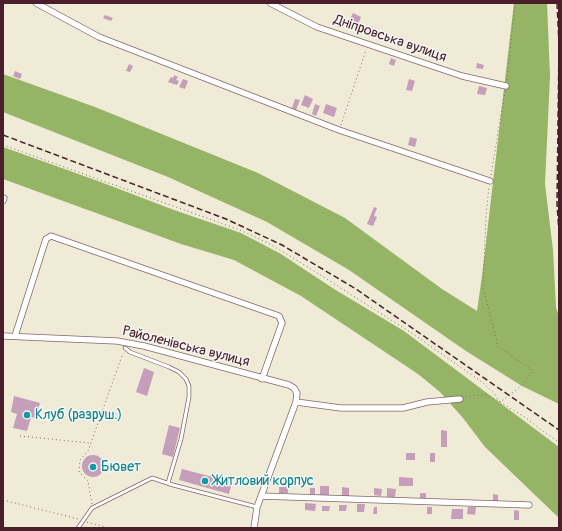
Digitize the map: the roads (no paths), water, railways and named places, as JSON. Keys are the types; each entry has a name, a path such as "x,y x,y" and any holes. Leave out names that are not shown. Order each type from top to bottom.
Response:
{"street":[{"path":"36,3 99,37 339,130 490,181"},
{"name":"Дніпровська вулиця","path":"270,3 317,27 462,76 506,86"},
{"path":"14,336 46,239 51,236 278,316 282,323 262,379"},
{"name":"Райоленівська вулиця","path":"3,336 117,341 126,346 144,346 262,379 289,385 297,393 296,402"},
{"path":"254,528 257,507 296,402 341,408 403,408 427,402 460,399"},
{"path":"261,496 529,505"}],"lane":[{"path":"126,346 130,352 169,366 180,372 186,379 189,386 189,397 181,439 168,483"},
{"path":"78,528 92,508 152,478 257,507"}],"railway":[{"path":"557,3 559,44 557,203 559,233"},
{"path":"3,135 226,219 282,245 356,289 559,430"}],"place":[{"name":"Клуб (разруш.)","path":"27,415"},
{"name":"Бювет","path":"93,467"},
{"name":"Житловий корпус","path":"205,481"}]}
